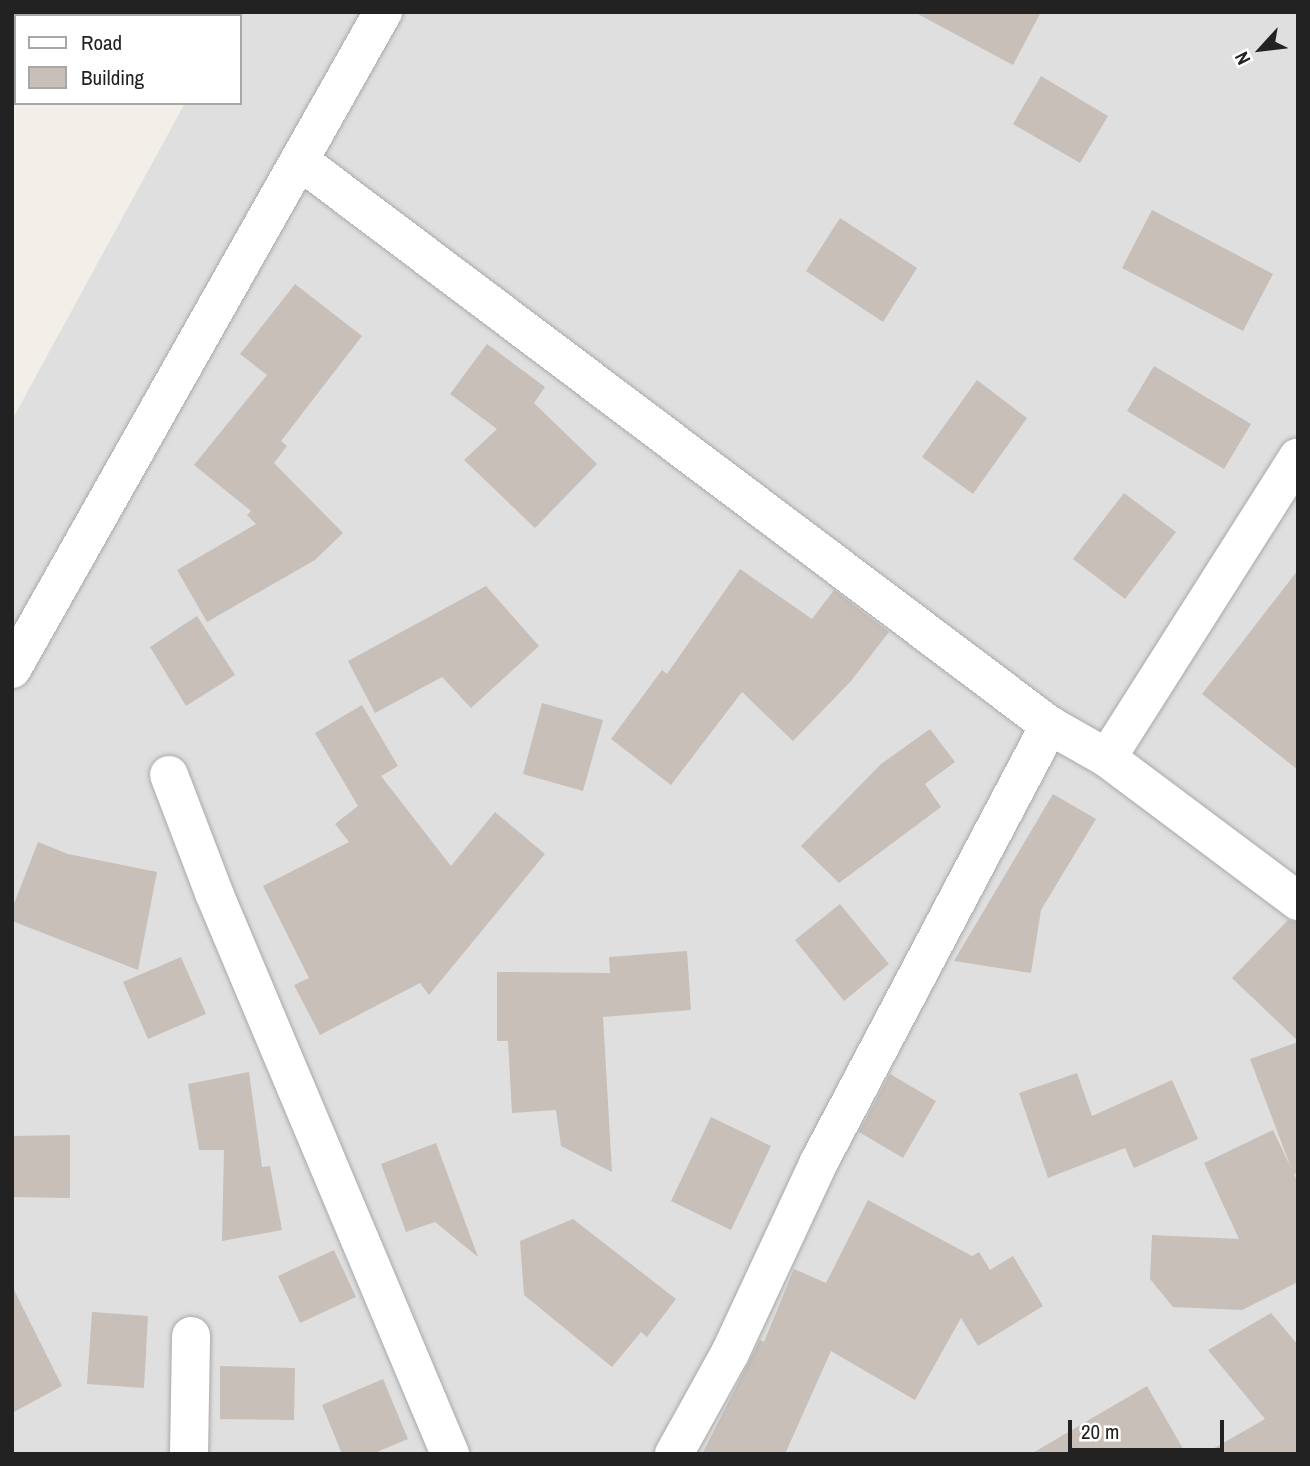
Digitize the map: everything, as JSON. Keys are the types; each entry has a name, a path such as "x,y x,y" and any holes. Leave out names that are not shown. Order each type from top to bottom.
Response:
{"street":[{"path":"12,669 383,12"},
{"path":"300,161 1049,725 1107,758 1298,901"},
{"path":"1107,758 1298,457"},
{"path":"674,1454 730,1353 819,1162 1049,725"},
{"path":"169,775 214,893 450,1454"},
{"path":"188,1454 191,1336"}],"shaded area":[{"path":"1298,12 1298,1454 12,1454 12,420 184,105 242,105 242,14 234,14"}],"building":[{"path":"914,12 1041,12 1013,65"},
{"path":"1041,76 1108,116 1080,163 1013,124"},
{"path":"1152,210 1273,274 1243,331 1122,268"},
{"path":"840,218 917,268 883,322 806,271"},
{"path":"295,284 362,336 281,441 287,446 274,463 343,533 315,560 207,622 177,570 256,524 247,515 251,511 194,465 267,375 240,354"},
{"path":"487,344 545,387 534,403 597,464 535,528 464,460 497,429 450,394"},
{"path":"1154,366 1251,424 1224,469 1127,411"},
{"path":"977,380 1027,418 973,494 922,457"},
{"path":"1124,493 1176,532 1125,599 1073,559"},
{"path":"740,569 812,619 834,590 889,632 851,681 793,741 742,692 671,785 611,739 662,670 667,674"},
{"path":"1298,570 1298,770 1202,694"},
{"path":"486,586 539,646 471,708 442,677 375,713 348,661"},
{"path":"197,616 235,675 186,706 150,647"},
{"path":"542,703 603,720 583,791 523,774"},
{"path":"362,705 398,766 381,776 451,866 495,812 545,854 429,995 420,983 320,1035 294,985 309,978 263,886 349,842 335,824 358,806 315,733"},
{"path":"930,729 955,762 925,784 941,807 839,883 801,846 881,764"},
{"path":"1053,794 1096,819 1041,910 1031,973 954,961"},
{"path":"38,842 68,854 157,872 138,970 12,921 12,909"},
{"path":"840,904 889,964 844,1001 795,940"},
{"path":"1288,920 1298,922 1298,1041 1232,978"},
{"path":"687,951 691,1010 603,1017 612,1172 561,1146 556,1110 512,1113 508,1041 497,1041 497,972 610,973 609,957"},
{"path":"181,957 206,1014 148,1039 123,982"},
{"path":"1298,1042 1298,1173 1294,1174 1298,1183 1298,1282 1242,1310 1173,1307 1150,1279 1152,1235 1239,1239 1204,1163 1273,1130 1291,1168 1250,1059"},
{"path":"249,1072 262,1167 270,1166 282,1230 222,1241 224,1150 199,1150 188,1084"},
{"path":"1077,1073 1092,1116 1172,1080 1198,1139 1134,1168 1125,1148 1048,1178 1019,1093"},
{"path":"890,1074 936,1101 903,1158 859,1132"},
{"path":"711,1117 771,1146 731,1230 671,1201"},
{"path":"70,1135 70,1198 12,1197 12,1136"},
{"path":"436,1143 478,1257 435,1222 406,1232 381,1164"},
{"path":"868,1200 972,1256 979,1252 990,1270 1013,1256 1043,1306 978,1346 961,1318 915,1400 831,1351 785,1454 702,1454 760,1340 764,1342 794,1269 826,1283"},
{"path":"573,1219 676,1299 647,1337 641,1332 612,1367 524,1295 520,1241"},
{"path":"334,1250 356,1297 300,1323 278,1276"},
{"path":"12,1286 62,1386 12,1413"},
{"path":"92,1312 148,1316 144,1388 87,1384"},
{"path":"1271,1313 1298,1345 1298,1454 1204,1454 1265,1419 1208,1350"},
{"path":"220,1366 295,1368 294,1420 220,1419"},
{"path":"383,1379 408,1439 372,1454 342,1454 322,1405"},
{"path":"1147,1386 1186,1454 1031,1454"}]}
